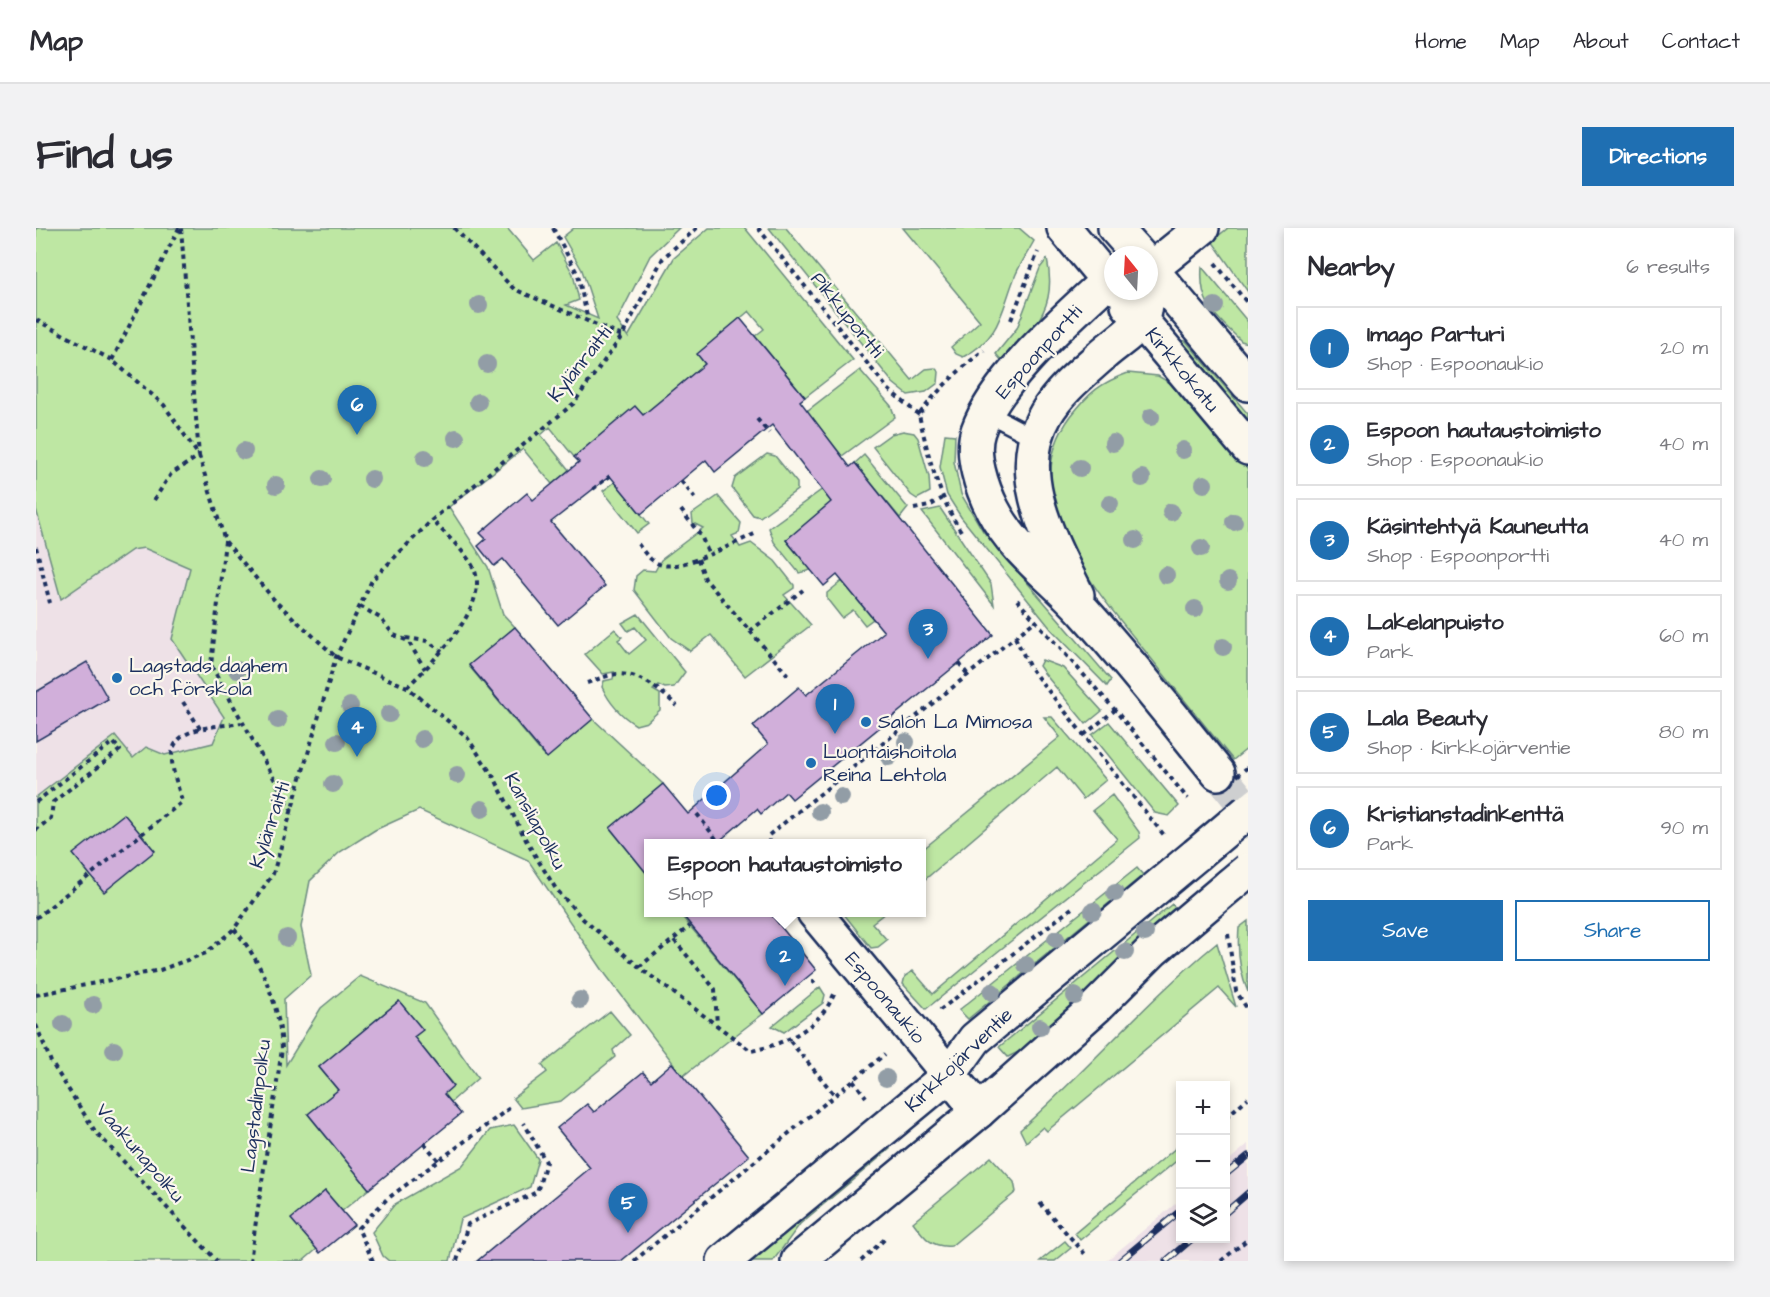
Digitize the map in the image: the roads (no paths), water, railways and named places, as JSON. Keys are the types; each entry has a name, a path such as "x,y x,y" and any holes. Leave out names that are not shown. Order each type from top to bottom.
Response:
{"main road":[{"name":"Kirkkokatu","path":"1064,228 1104,274"},
{"name":"Kirkkokatu","path":"1115,228 1126,246"},
{"name":"Espoonportti","path":"1158,268 1198,232"},
{"name":"Kirkkokatu","path":"1158,291 1248,384"},
{"name":"Espoonportti","path":"1104,292 1003,386 977,432 975,451 982,483 993,511 1022,553 1085,612 1218,773"},
{"name":"Kirkkokatu","path":"1158,299 1248,448"},
{"name":"Espoonportti","path":"1085,612 1048,536 1037,502 1032,476 1037,439 1045,416 1130,300"},
{"name":"Kirkkojärventie","path":"724,1261 949,1075 975,1039 1248,811"},
{"path":"798,1261 979,1111 1096,1006 1152,951 1239,878"},
{"name":"Espoonaukio","path":"818,917 979,1111"}],"lane":[{"path":"987,413 1037,439"}],"tunnel":[{"path":"1218,773 1248,810"}],"railway":[{"path":"1230,1171 1248,1156"},
{"path":"1230,1209 1248,1193"},
{"path":"1120,1261 1176,1214"},
{"path":"1166,1261 1187,1243"}],"place":[{"name":"Kristianstadinkenttä","path":"357,435"},
{"name":"Käsintehtyä Kauneutta","path":"928,659"},
{"name":"Lagstads daghem och förskola","path":"117,678"},
{"name":"Salon La Mimosa","path":"866,722"},
{"name":"Imago Parturi","path":"835,734"},
{"name":"Lakelanpuisto","path":"357,757"},
{"name":"Luontaishoitola Reina Lehtola","path":"811,763"},
{"name":"Espoon hautaustoimisto","path":"785,986"},
{"name":"Lala Beauty","path":"628,1233"}]}
